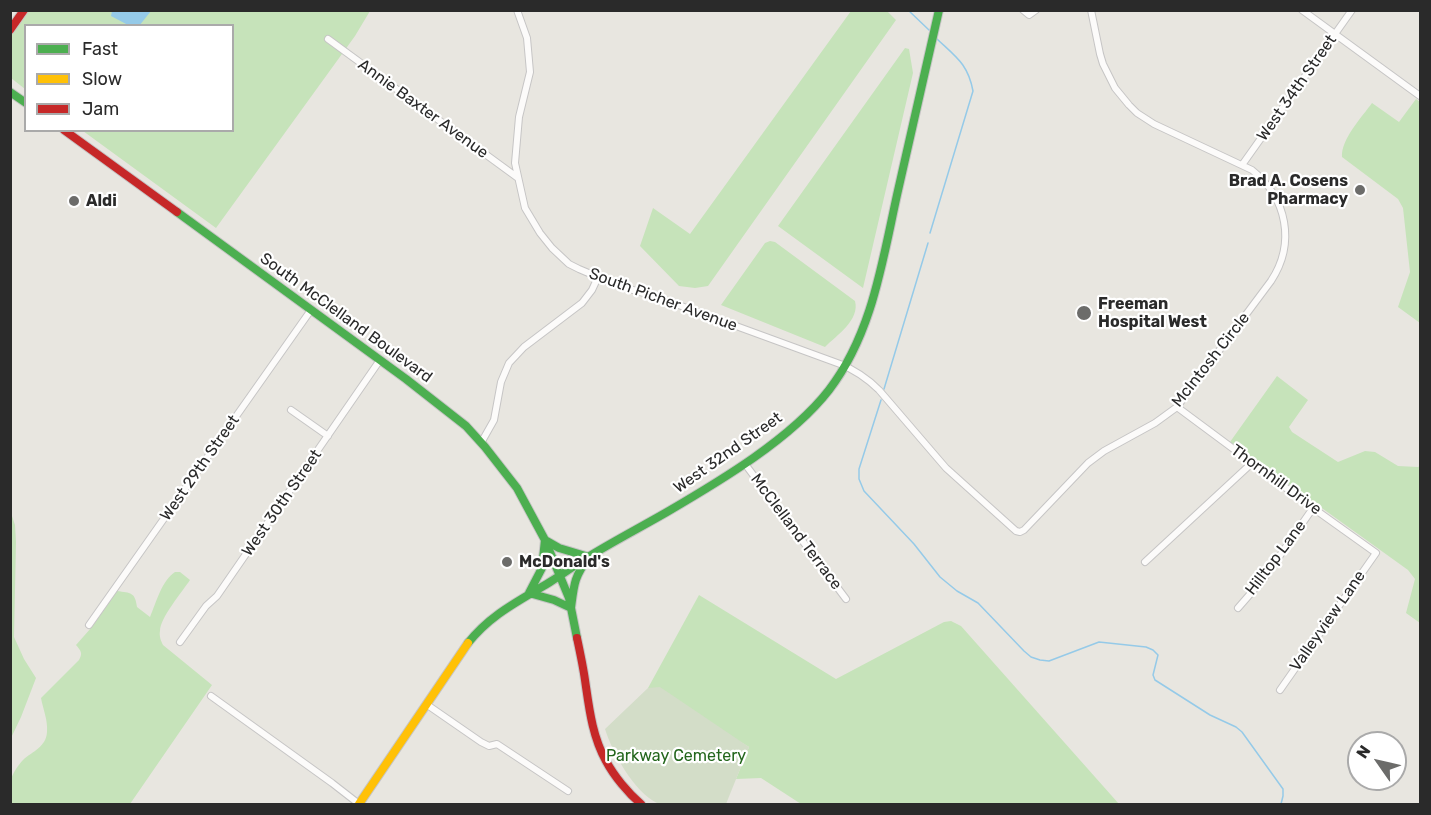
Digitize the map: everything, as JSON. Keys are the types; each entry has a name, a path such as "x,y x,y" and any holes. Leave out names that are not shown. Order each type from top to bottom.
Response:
{"main road":[{"path":"10,30 24,10"},
{"name":"West 32nd Street","path":"359,804 426,704 471,640 486,623 529,593 675,508 745,464 804,417 828,390 845,366 861,334 874,297 939,10"},
{"path":"10,92 24,102"},
{"name":"South McClelland Boulevard","path":"67,132 380,360 465,426 517,488 545,540 571,608"},
{"path":"571,608 554,600 529,593 541,573 545,540 559,548 589,557 574,583 571,608 591,715 599,746 606,762 630,795 641,804"}],"street":[{"name":"South Picher Avenue","path":"517,10 527,38 530,72 519,117 515,164 525,208 552,248 569,264 619,286 654,296 845,366"},
{"path":"1026,13 1036,10"},
{"name":"McIntosh Circle","path":"845,366 870,382 946,468 1016,531 1020,532 1088,463 1104,451 1155,423 1177,407 1271,281 1282,261 1285,237 1284,217 1267,184 1252,170 1154,124 1137,113 1115,88 1103,64 1091,10"},
{"path":"1302,10 1420,96"},
{"name":"West 34th Street","path":"1242,165 1352,10"},
{"name":"Annie Baxter Avenue","path":"327,39 518,178"},
{"path":"481,443 494,420 501,382 509,363 524,348 582,303 598,277"},
{"name":"West 29th Street","path":"89,625 311,310"},
{"name":"West 30th Street","path":"180,642 206,606 217,596 380,360"},
{"name":"Thornhill Drive","path":"1177,407 1376,553"},
{"path":"291,410 328,436"},
{"path":"1145,562 1252,463"},
{"name":"McClelland Terrace","path":"745,464 846,599"},
{"name":"Hilltop Lane","path":"1238,608 1265,577 1313,508"},
{"name":"Valleyview Lane","path":"1280,690 1376,553"},
{"path":"212,696 359,804"},
{"path":"426,704 481,742 489,746 497,744 568,791"}],"green space":[{"path":"24,11 370,11 355,36 216,228 84,132 234,132 234,24 24,24 24,88 11,78 11,30"},
{"path":"851,11 887,11 896,20 708,286 695,288 679,286 640,246 653,208 690,234"},
{"path":"905,48 909,49 913,73 863,288 778,226"},
{"path":"1416,99 1420,102 1420,323 1398,307 1410,272 1403,208 1398,199 1342,157 1348,136 1372,103 1399,122"},
{"path":"775,242 855,301 856,308 851,321 825,347 721,305 765,243"},
{"path":"1277,376 1308,400 1289,427 1292,432 1338,462 1365,451 1375,452 1398,466 1420,466 1420,623 1406,613 1415,579 1408,570 1230,442"},
{"path":"10,510 15,525 16,542 14,637 36,678 11,738"},
{"path":"175,572 180,572 190,580 164,619 160,633 161,640 163,645 212,685 130,804 11,804 10,786 14,772 23,760 42,745 46,737 47,723 41,698 79,660 81,652 76,645 117,591 132,594 137,607 150,617 163,586"},
{"path":"699,595 836,679 944,622 951,621 961,626 1119,804 801,804 761,778 736,779 749,747 648,688"},
{"name":"Parkway Cemetery","path":"660,687 749,747 726,804 657,803 640,790 618,760 605,729 648,688"}],"water":[{"path":"112,10 151,11 141,24 126,24 111,16"}],"waterway":[{"path":"908,10 929,30"},
{"path":"930,233 973,91 964,67 937,39"},
{"path":"884,389 928,243"},
{"path":"881,400 859,469 859,479 864,491 914,544 940,577 957,591 978,603 1031,657 1049,661 1099,642 1146,647 1153,650 1158,655 1153,675 1155,680 1210,715 1242,732 1283,789 1281,804"}],"traffic: fast":[{"path":"468,643 486,624 506,609 754,458 795,425 829,390 856,345 873,297 939,10"},
{"path":"10,92 24,102"},
{"path":"177,212 406,379 466,426 517,488 545,540 569,598 577,638"},
{"path":"545,540 559,548 589,557 576,581 571,608 554,600 529,593 542,568 545,540"}],"traffic: slow":[{"path":"359,804 468,643"}],"traffic: jam":[{"path":"10,30 24,10"},
{"path":"67,132 177,212"},
{"path":"577,638 597,742 613,772 626,790 641,804"}],"place":[{"name":"Brad A. Cosens Pharmacy","path":"1360,190"},
{"name":"Aldi","path":"74,201"},
{"name":"Freeman Hospital West","path":"1084,313"},
{"name":"McDonald's","path":"507,562"}]}
